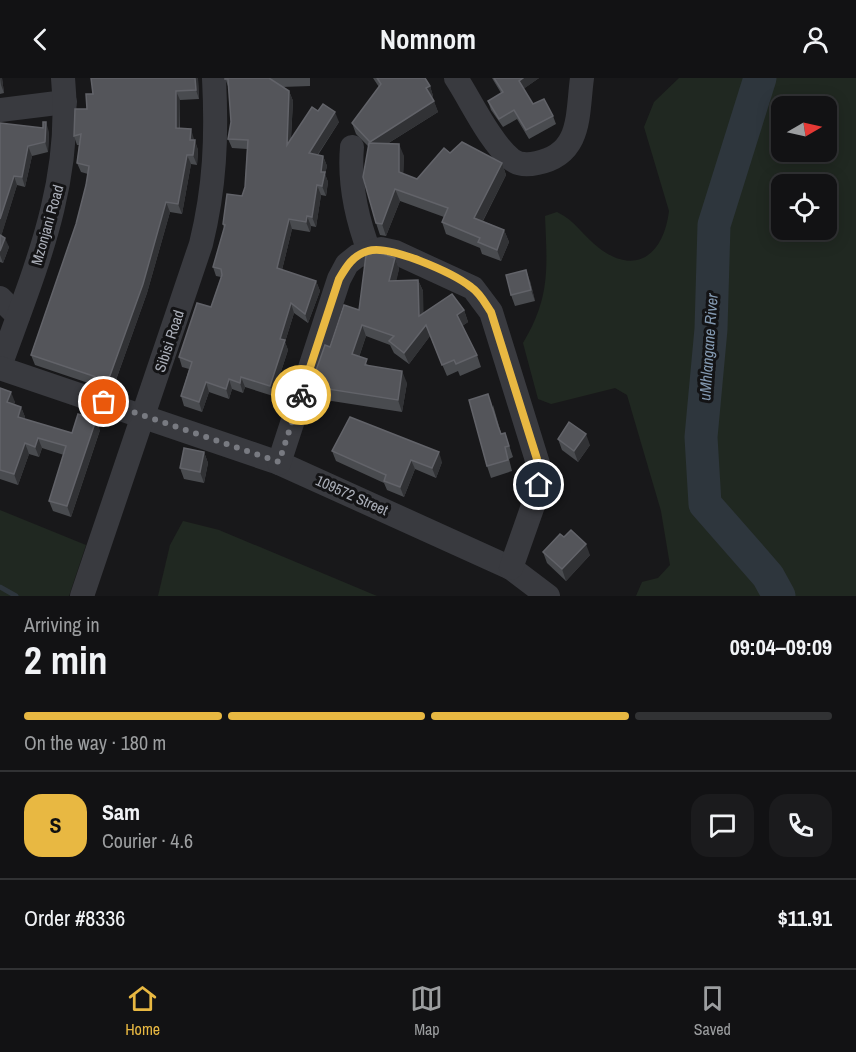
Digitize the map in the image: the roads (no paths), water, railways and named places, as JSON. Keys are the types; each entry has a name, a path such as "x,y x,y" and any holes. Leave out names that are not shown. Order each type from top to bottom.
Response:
{"street":[{"name":"Mzonjani Road","path":"0,367 59,186 65,146 63,78"},
{"name":"Sibisi Road","path":"82,596 145,416 201,244 212,200 215,166 214,78"},
{"path":"456,78 498,144 511,159 529,164 560,155 571,142 582,78"},
{"path":"0,110 65,102"},
{"path":"352,147 351,162 360,227 369,250"},
{"path":"279,462 339,279 347,264 369,250 381,249 395,252 459,279 473,288 491,312 540,470 536,497 511,568"},
{"path":"0,298 18,316"},
{"name":"109572 Street","path":"0,367 279,462 511,568 548,596"}],"waterway":[{"name":"uMhlangane River","path":"760,78 714,225 711,329 701,437 705,504 768,576 779,596"},
{"path":"0,587 16,596"}]}
